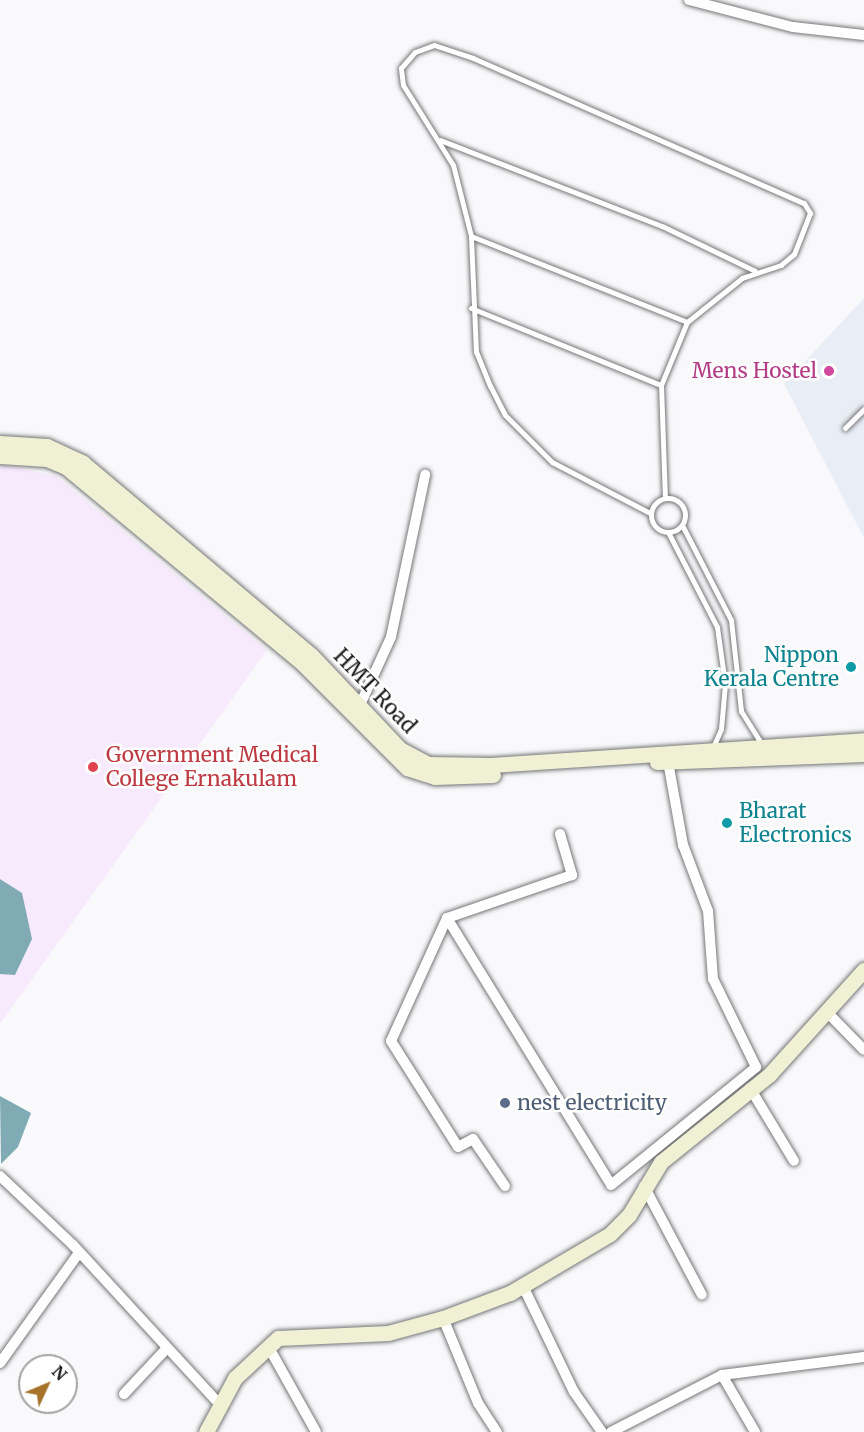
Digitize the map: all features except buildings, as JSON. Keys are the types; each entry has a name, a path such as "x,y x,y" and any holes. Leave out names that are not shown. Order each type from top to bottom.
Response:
{"main road":[{"name":"HMT Road","path":"0,443 46,446 83,463 311,655 359,707 408,754 449,767 713,747 864,740"},
{"name":"HMT Road","path":"0,456 47,459 66,467 303,664 407,768 426,776 468,777 668,762 864,754"},
{"path":"206,1432 235,1378 278,1338 388,1333 443,1318 522,1284 610,1234 629,1215 644,1186 662,1162 800,1044 826,1011 864,970"}],"street":[{"path":"689,0 793,27 864,35"},
{"path":"359,707 388,646 425,475"},
{"path":"447,918 611,1185 756,1067 713,979 708,911 683,845 668,762"},
{"path":"506,1186 473,1139 458,1147 391,1041 447,918 572,875 560,834"},
{"path":"826,1011 864,1050"},
{"path":"750,1088 794,1161"},
{"path":"0,1176 78,1254 220,1405"},
{"path":"644,1186 702,1295"},
{"path":"0,1363 78,1254"},
{"path":"522,1284 574,1392 602,1432"},
{"path":"443,1318 478,1403 497,1432"},
{"path":"268,1346 316,1432"},
{"path":"124,1394 167,1348"},
{"path":"611,1432 722,1375 864,1357"},
{"path":"722,1375 755,1432"}],"lane":[{"path":"650,513 665,498 661,385 687,322 755,271 781,265 794,254 806,233 810,213 804,203 434,45 415,52 401,68 403,85 440,140 453,165 471,236 471,308 476,352 490,386 526,441 584,483 650,513 656,528 668,532 717,627 724,713 713,747"},
{"path":"440,140 662,226 755,271"},
{"path":"471,236 687,322"},
{"path":"471,308 661,385"},
{"path":"845,428 864,409"},
{"path":"665,498 681,504 682,525 731,620 741,711 762,745"},
{"path":"668,532 682,525"}],"shaded area":[{"path":"864,298 864,538 784,384"},
{"name":"Government Medical College Ernakulam","path":"0,464 56,476 267,650 0,1024"}],"water":[{"path":"0,879 22,893 32,939 15,975 0,974"},
{"path":"0,1096 31,1113 18,1147 1,1164"}],"place":[{"name":"Mens Hostel","path":"829,371"},
{"name":"Nippon Kerala Centre","path":"851,667"},
{"name":"Government Medical College Ernakulam","path":"93,767"},
{"name":"Bharat Electronics","path":"727,823"},
{"name":"nest electricity","path":"505,1103"}]}
